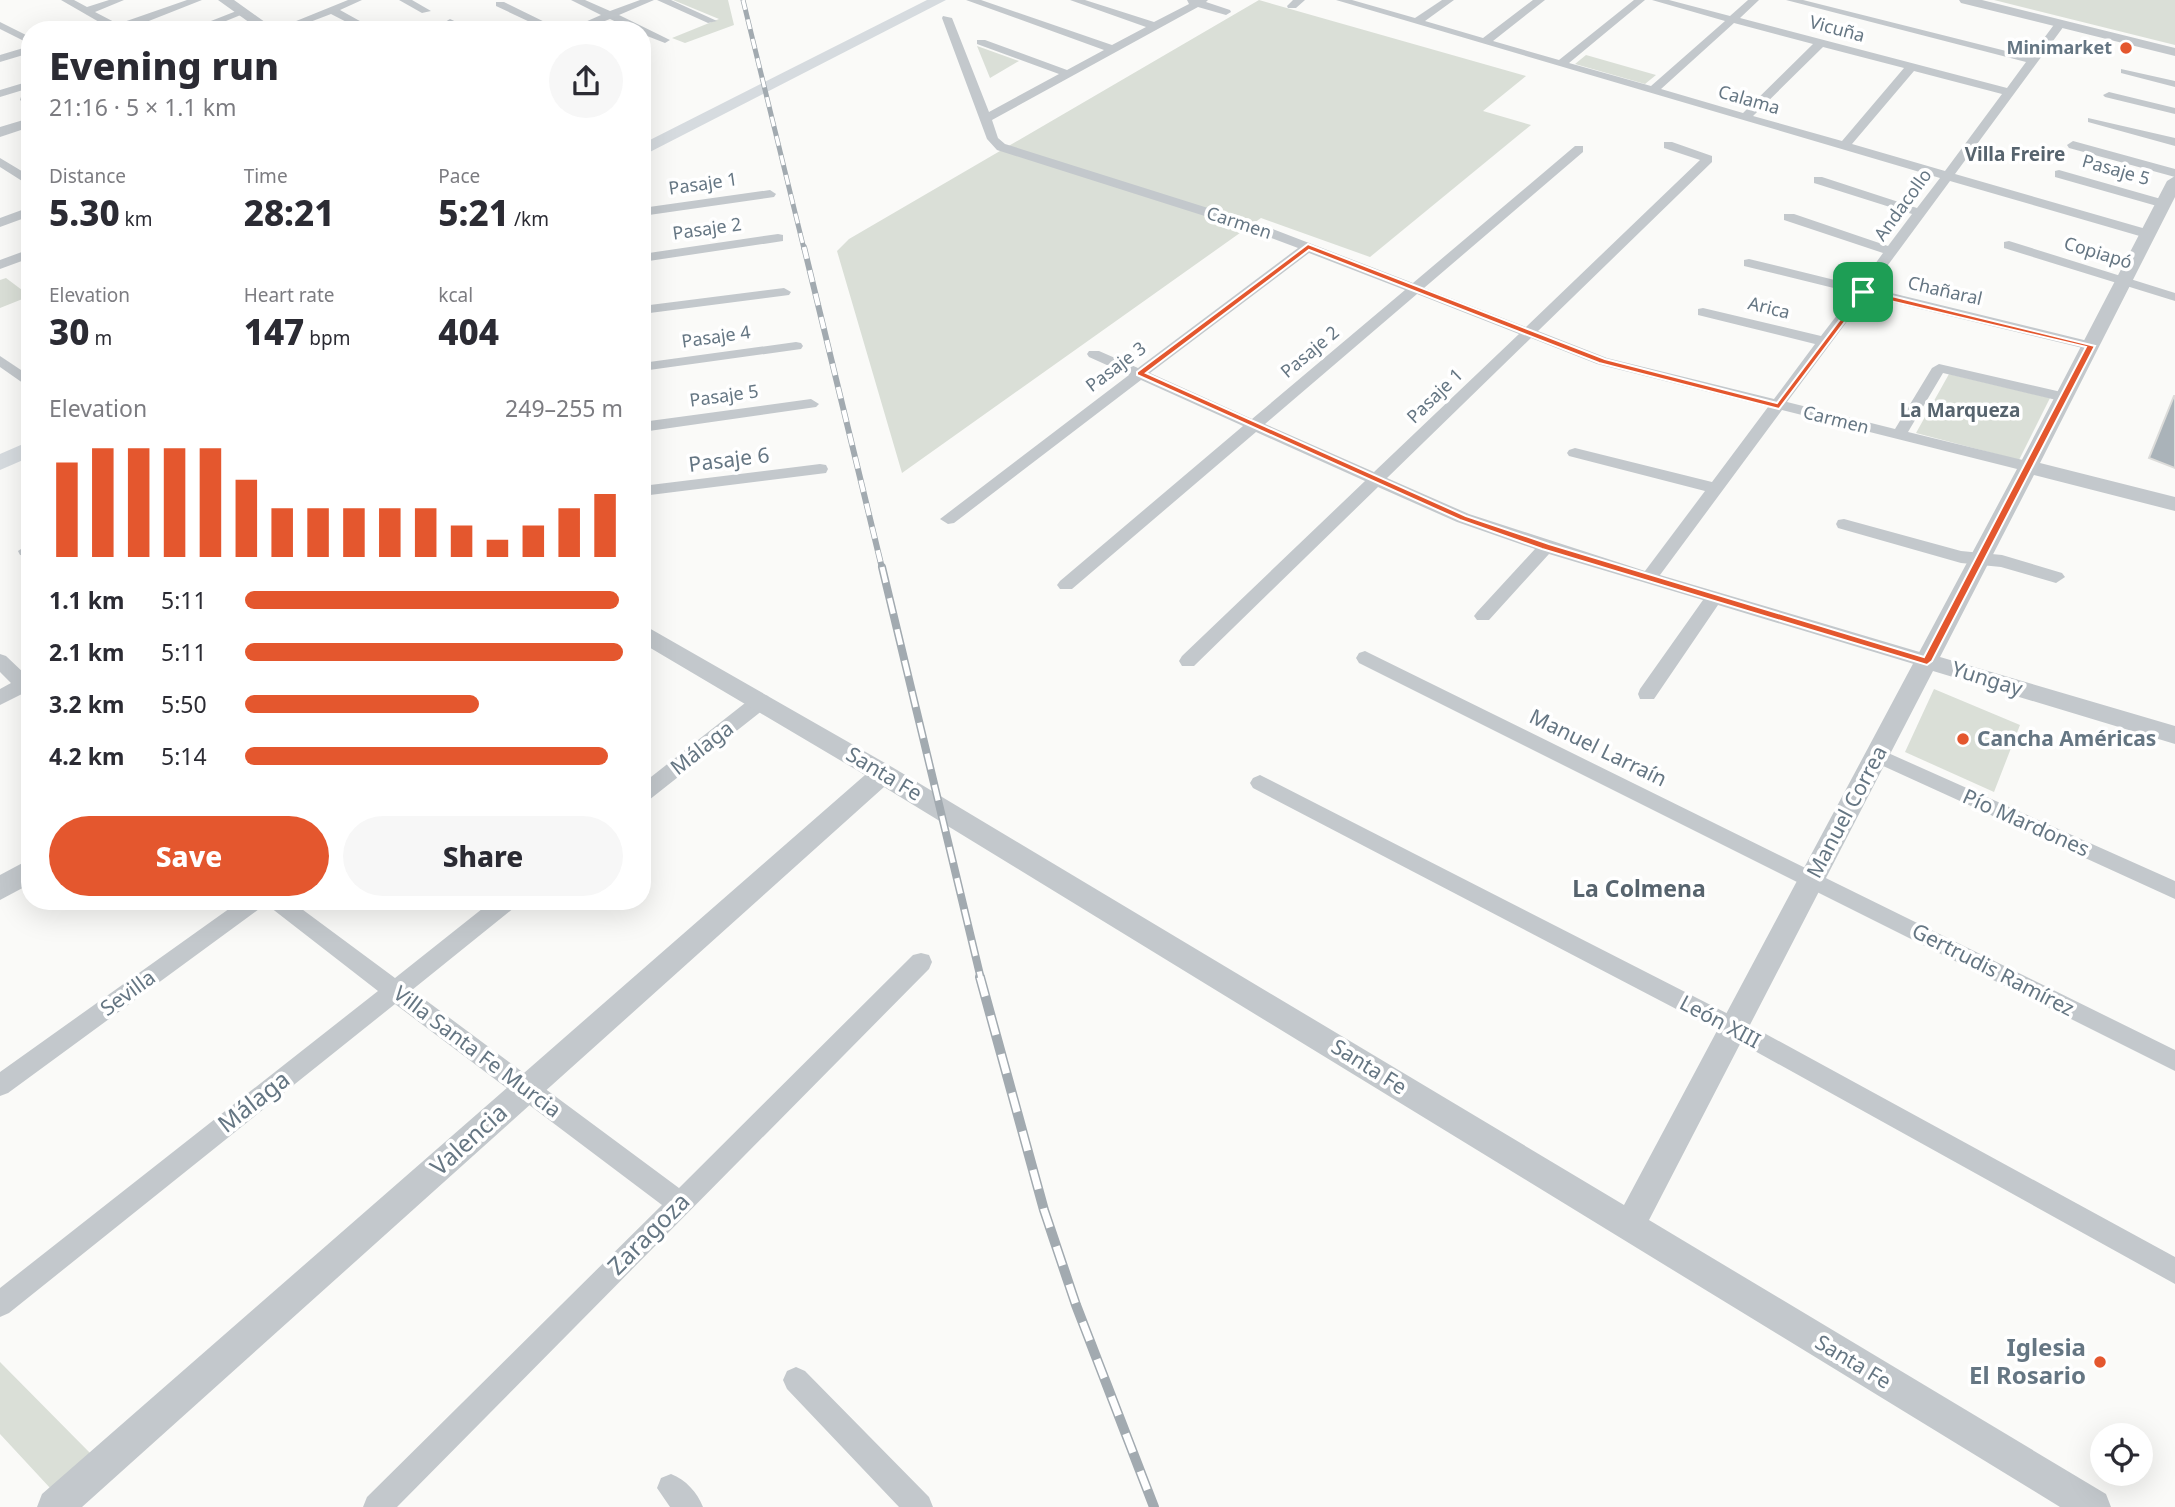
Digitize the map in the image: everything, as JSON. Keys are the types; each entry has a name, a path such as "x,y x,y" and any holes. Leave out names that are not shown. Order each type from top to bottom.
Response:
{"main road":[{"path":"651,132 914,0"},
{"path":"651,146 939,0"},
{"path":"0,463 21,452"}],"street":[{"path":"66,0 105,21"},
{"path":"87,11 119,0"},
{"path":"141,21 197,0"},
{"path":"225,0 256,21"},
{"path":"404,0 426,11"},
{"path":"576,0 623,21"},
{"path":"595,21 649,0"},
{"path":"662,0 712,20"},
{"path":"971,0 1113,49"},
{"path":"1075,0 1155,26"},
{"name":"Calama","path":"1341,0 2148,234"},
{"path":"1417,22 1449,0"},
{"path":"1484,42 1540,0"},
{"path":"1560,64 1640,0"},
{"name":"Vicuña","path":"1657,0 2009,92"},
{"path":"1653,91 1754,0"},
{"path":"1791,0 2033,61"},
{"path":"1966,0 2175,52"},
{"path":"987,118 1196,1 1226,12"},
{"path":"300,21 343,3 362,21"},
{"path":"500,4 537,21"},
{"path":"218,21 243,12"},
{"name":"Carmen","path":"947,18 993,139 1001,148 1308,247 1612,364 2175,504"},
{"name":"Andacollo","path":"1650,577 2060,24"},
{"path":"0,25 21,36"},
{"path":"651,34 665,40"},
{"path":"981,42 1068,74"},
{"path":"1745,117 1820,43"},
{"path":"0,59 21,52"},
{"path":"1844,146 1911,67"},
{"path":"2124,71 2175,83"},
{"path":"0,94 21,88"},
{"path":"2109,95 2175,111"},
{"path":"2092,120 2175,142"},
{"path":"0,132 21,124"},
{"name":"Pasaje 1","path":"1188,661 1708,159 1668,145"},
{"path":"2073,145 2175,173"},
{"name":"Pasaje 2","path":"1066,585 1579,149"},
{"path":"0,162 21,176"},
{"name":"Pasaje 5","path":"2059,174 2164,204"},
{"path":"1818,180 1921,213"},
{"name":"Manuel Correa","path":"1629,1227 2029,467 2175,181"},
{"name":"Pasaje 1","path":"651,211 770,194"},
{"path":"0,223 21,215"},
{"path":"1789,217 1892,252"},
{"name":"Pasaje 2","path":"651,257 778,238"},
{"name":"Copiapó","path":"2009,245 2175,297"},
{"name":"Pasaje 3","path":"948,519 1308,247"},
{"path":"0,265 21,257"},
{"name":"Chañaral","path":"1749,263 2091,346"},
{"path":"651,309 784,292"},
{"name":"Arica","path":"1703,312 1826,342"},
{"name":"Pasaje 4","path":"651,366 796,346"},
{"name":"Yungay","path":"1094,354 1463,518 1546,547 2175,735"},
{"path":"0,360 21,377"},
{"path":"1899,435 1939,368 2065,397"},
{"name":"Pasaje 5","path":"651,426 811,404"},
{"path":"1575,453 1715,488"},
{"name":"Pasaje 6","path":"651,490 820,470"},
{"path":"1844,524 1962,557 1981,558 2056,577"},
{"path":"1483,616 1546,547"},
{"path":"1647,694 1714,597"},
{"name":"Santa Fe","path":"651,637 883,774 2092,1507"},
{"name":"Manuel Larraín","path":"1365,658 1812,880"},
{"path":"0,661 21,679"},
{"path":"0,698 21,688"},
{"name":"Málaga","path":"651,788 761,701"},
{"name":"Pío Mardones","path":"1877,755 2175,890"},
{"name":"Valencia","path":"55,1507 883,774"},
{"name":"León XIII","path":"1260,783 1734,1028 2175,1271"},
{"path":"0,889 21,876"},
{"name":"Gertrudis Ramírez","path":"1812,880 2175,1061"},
{"name":"Sevilla","path":"0,1085 244,910"},
{"name":"Villa Santa Fe Murcia","path":"287,910 679,1203"},
{"name":"Málaga","path":"0,1304 496,910"},
{"name":"Zaragoza","path":"377,1507 920,962"},
{"path":"796,1380 919,1507"}],"shaded area":[{"path":"673,0 728,0 734,25 685,43 672,38 719,19"},
{"path":"1259,0 1526,76 1483,111 1531,125 1370,257 1261,218 902,473 837,251 849,239"},
{"path":"1994,0 2175,0 2175,45"},
{"path":"977,46 1019,61 990,78"},
{"path":"1586,55 1656,75 1645,84 1575,64"},
{"path":"6,278 21,289 21,300 0,308 0,280"},
{"path":"1949,374 2050,398 2019,460 1916,433"},
{"name":"Cancha Américas","path":"1934,689 2020,725 1994,792 1905,752"},
{"path":"0,1362 91,1454 51,1489 0,1434"}],"building":[{"path":"2175,396 2175,468 2149,458"}],"railway":[{"path":"743,0 804,249"},
{"path":"804,247 882,568"},
{"path":"882,567 981,979"},
{"path":"980,977 1044,1210 1076,1305 1154,1507"}],"place":[{"name":"Minimarket","path":"2126,48"},
{"name":"Cancha Américas","path":"1963,739"},
{"name":"Iglesia El Rosario","path":"2100,1362"}],"district":[{"name":"Villa Freire","path":"2015,154"},
{"name":"La Marqueza","path":"1960,410"},
{"name":"La Colmena","path":"1639,889"}],"route":[{"path":"1308,247 1602,361 1779,406 1863,292 2091,346 1927,661 1546,547 1463,518 1140,374 1308,247"}]}
